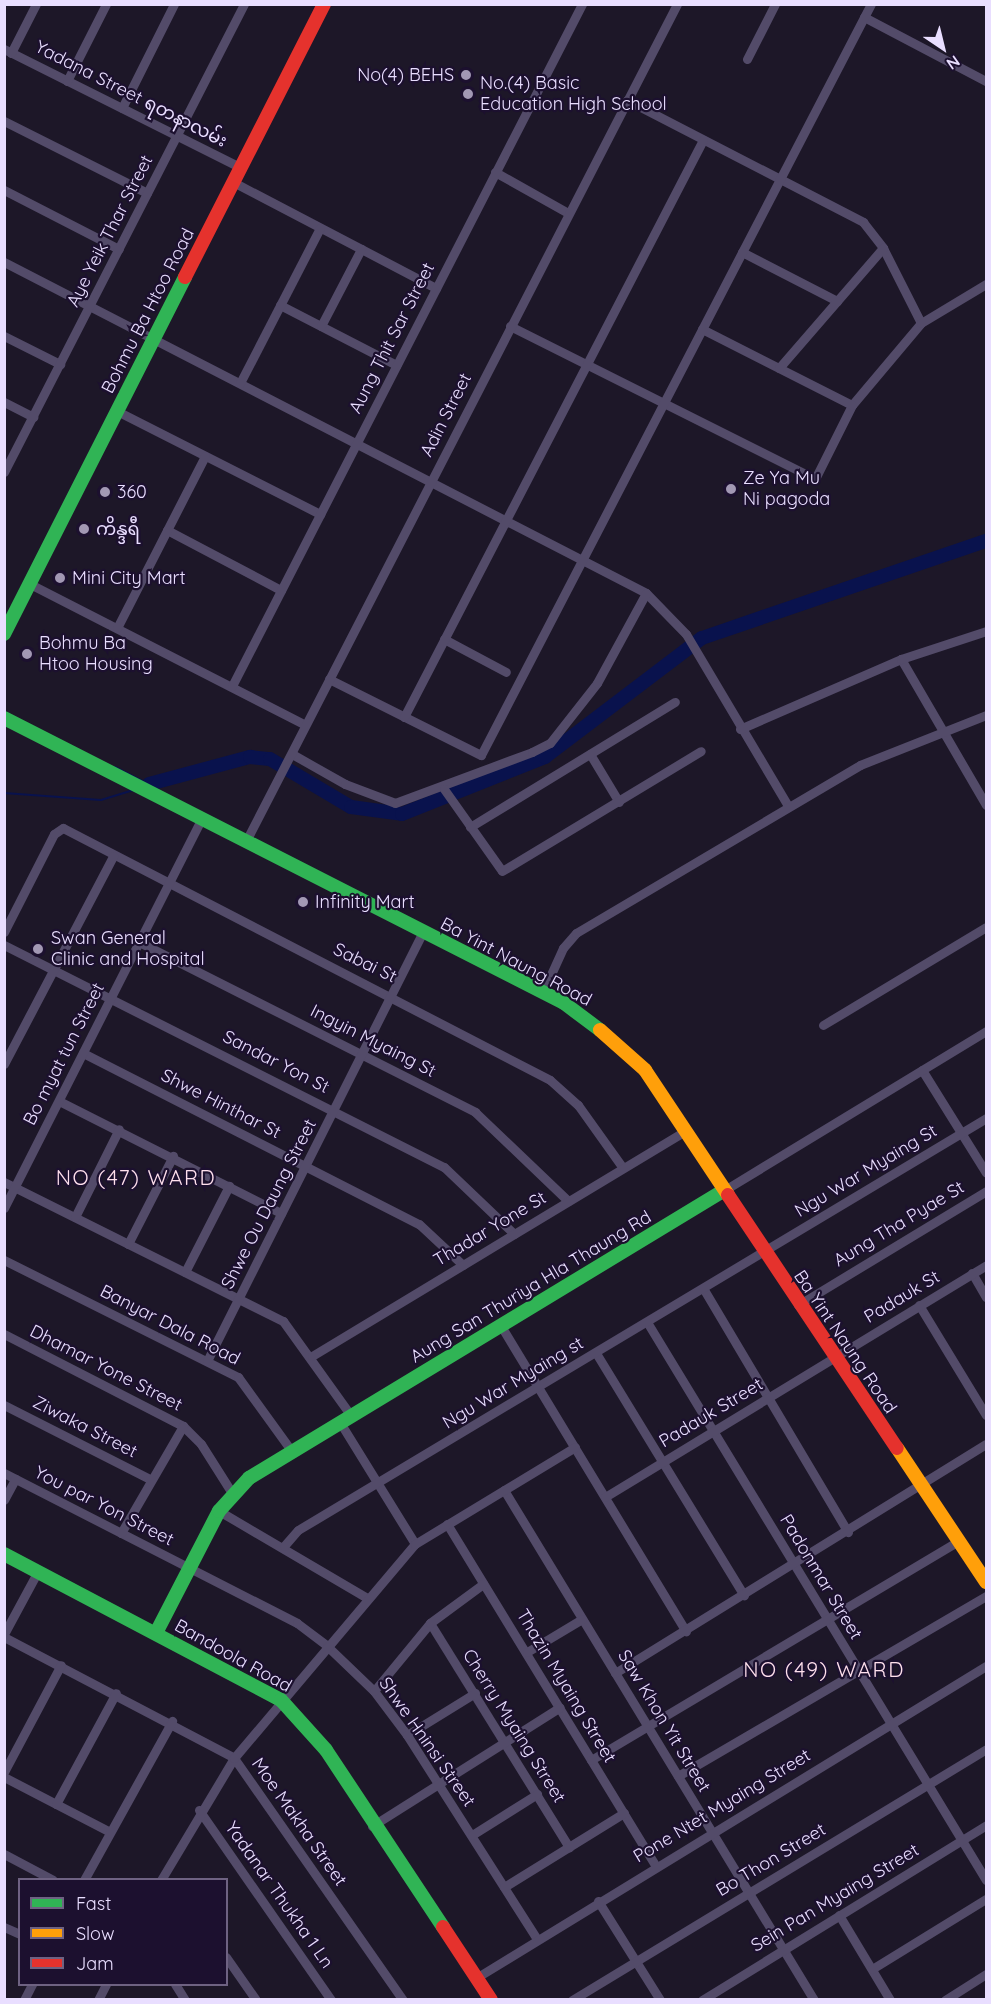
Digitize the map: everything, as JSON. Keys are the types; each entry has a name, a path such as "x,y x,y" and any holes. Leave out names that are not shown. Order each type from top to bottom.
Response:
{"main road":[{"name":"Bohmu Ba Htoo Road","path":"4,634 324,4"},
{"name":"Ba Yint Naung Road","path":"4,718 543,992 596,1026 645,1070 920,1488 987,1582"},
{"name":"Aung San Thuriya Hla Thaung Rd","path":"156,1633 219,1511 232,1493 346,1420 723,1191"},
{"name":"Bandoola Road","path":"4,1554 281,1700 326,1750 372,1826 491,2000"}],"street":[{"path":"8,51 36,4"},
{"path":"67,81 106,4"},
{"path":"122,108 174,4"},
{"name":"Aye Yeik Thar Street","path":"4,472 244,4"},
{"name":"Aung Thit Sar Street","path":"232,686 582,4"},
{"name":"Adin Street","path":"246,842 677,4"},
{"path":"747,59 775,4"},
{"path":"329,679 481,755 871,4"},
{"path":"864,17 987,81"},
{"name":"Yadana Street ရတနာလမ်း","path":"8,51 242,168"},
{"path":"627,100 863,222 883,248 921,323"},
{"path":"4,121 147,193"},
{"path":"404,717 703,140"},
{"path":"495,172 568,213"},
{"path":"235,183 436,288"},
{"path":"4,189 119,249"},
{"path":"240,383 320,228"},
{"path":"779,368 883,248"},
{"path":"321,326 361,249"},
{"path":"742,252 837,301"},
{"path":"4,262 155,336 240,383 358,440 646,593 686,634 696,655 788,806"},
{"path":"510,326 815,479 852,405 921,323 987,284"},
{"path":"280,305 396,365"},
{"path":"702,329 852,405"},
{"path":"4,336 60,364"},
{"path":"4,402 33,417"},
{"path":"117,411 320,514"},
{"path":"117,628 205,456"},
{"path":"168,530 281,590"},
{"path":"30,584 305,725"},
{"path":"290,758 380,800 395,803 446,792 550,743 597,683 646,593"},
{"path":"740,729 901,659 987,631"},
{"path":"444,639 506,672"},
{"path":"901,659 987,805"},
{"path":"470,827 675,702"},
{"path":"543,992 563,948 576,933 860,765 942,729 987,715"},
{"path":"446,792 502,871 701,751"},
{"path":"590,753 619,802"},
{"name":"Bo myat tun Street","path":"4,1208 201,819"},
{"name":"Sabai St","path":"4,932 59,828 392,995 550,1080 578,1105 623,1168"},
{"path":"4,1064 113,856"},
{"path":"823,1025 987,927"},
{"name":"Shwe Ou Daung Street","path":"207,1361 423,933"},
{"name":"Ingyin Myaing St","path":"139,942 475,1112 568,1202"},
{"name":"Sandar Yon St","path":"4,945 444,1167 514,1234"},
{"name":"Aung San Thuriya Hla Thaung Rd","path":"723,1191 987,1031"},
{"name":"Shwe Hinthar St","path":"83,1053 419,1224 463,1265"},
{"path":"922,1070 987,1173"},
{"path":"59,1101 173,1156 281,1213"},
{"name":"Ngu War Myaing St","path":"763,1252 987,1118"},
{"path":"75,1217 119,1130"},
{"name":"Thadar Yone St","path":"312,1356 685,1131"},
{"path":"128,1244 173,1156"},
{"path":"4,1182 291,1327 312,1356 379,1483 415,1544"},
{"path":"185,1272 229,1186"},
{"name":"Aung Tha Pyae St","path":"798,1305 987,1191"},
{"name":"Ngu War Myaing st","path":"284,1546 298,1530 763,1252"},
{"name":"Banyar Dala Road","path":"4,1260 238,1377 293,1453"},
{"name":"Padauk St","path":"834,1357 987,1264"},
{"path":"972,1273 987,1297"},
{"path":"703,1288 848,1532"},
{"path":"919,1305 987,1415"},
{"name":"Padonmar Street","path":"647,1322 987,1880"},
{"path":"501,1326 686,1631"},
{"name":"Dhamar Yone Street","path":"4,1334 183,1426 201,1444 232,1493"},
{"path":"596,1353 744,1595"},
{"name":"Padauk Street","path":"605,1497 834,1357"},
{"name":"Ziwaka Street","path":"4,1405 150,1479"},
{"path":"121,1533 150,1479 183,1426"},
{"path":"615,1673 920,1488 987,1444"},
{"path":"162,1878 199,1810 234,1758 415,1544 574,1447"},
{"name":"You par Yon Street","path":"4,1473 189,1568"},
{"path":"4,1500 15,1479"},
{"name":"Saw Khon Yit Street","path":"504,1490 814,2000"},
{"path":"219,1511 284,1546 367,1598"},
{"name":"Thazin Myaing Street","path":"447,1524 655,1865"},
{"path":"591,1760 958,1541"},
{"name":"Shwe Hninsi Street","path":"189,1568 297,1623 327,1646 374,1691 439,1783 537,1939"},
{"path":"4,1636 38,1571"},
{"path":"374,1691 430,1623 483,1584"},
{"path":"678,1776 987,1596"},
{"path":"527,1652 582,1618"},
{"name":"Cherry Myaing Street","path":"430,1623 569,1847"},
{"name":"Moe Makha Street","path":"4,1636 172,1721 234,1758 403,2000"},
{"path":"4,1772 61,1665"},
{"name":"Pone Ntet Myaing Street","path":"476,1978 711,1830 987,1666"},
{"path":"56,1804 116,1693"},
{"path":"407,1735 475,1693"},
{"path":"372,1826 560,1707"},
{"path":"85,1878 172,1721"},
{"name":"Bo Thon Street","path":"572,2000 987,1749"},
{"path":"4,1777 111,1832"},
{"path":"472,1835 537,1794"},
{"name":"Yadanar Thukha 1 Ln","path":"199,1810 331,2000"},
{"path":"504,1887 624,1814"},
{"name":"Sein Pan Myaing Street","path":"702,2000 987,1825"},
{"path":"4,1854 49,1878"},
{"path":"166,1870 172,1878"},
{"path":"872,1969 987,1899"},
{"path":"598,1901 660,2000"},
{"path":"839,1915 890,2000"},
{"path":"4,1927 18,1933"},
{"path":"228,1960 256,2000"},
{"path":"945,2000 987,1974"},
{"path":"24,2000 31,1986"},
{"path":"176,1986 185,2000"}],"waterway":[{"path":"149,784 250,757 270,759 351,807 402,814 545,757 702,638 986,541"},
{"path":"115,767 149,784"},
{"path":"4,793 101,800 133,790"}],"traffic: fast":[{"path":"4,634 185,277"},
{"path":"4,718 564,1003 600,1030"},
{"path":"156,1633 219,1511 249,1478 723,1191"},
{"path":"4,1554 281,1700 326,1750 443,1927"}],"traffic: slow":[{"path":"600,1030 645,1070 728,1195"},
{"path":"897,1448 986,1582"}],"traffic: jam":[{"path":"185,277 324,4"},
{"path":"728,1195 897,1448"},
{"path":"443,1927 491,2000"}],"place":[{"name":"No(4) BEHS","path":"466,75"},
{"name":"No.(4) Basic Education High School","path":"468,94"},
{"name":"Ze Ya Mu Ni pagoda","path":"731,489"},
{"name":"360","path":"105,492"},
{"name":"ကိန္ဒရီ","path":"84,529"},
{"name":"Mini City Mart","path":"60,578"},
{"name":"Bohmu Ba Htoo Housing","path":"27,654"},
{"name":"Infinity Mart","path":"303,902"},
{"name":"Swan General Clinic and Hospital","path":"38,949"}],"district":[{"name":"NO (47) WARD","path":"136,1177"},
{"name":"NO (49) WARD","path":"824,1669"}]}
